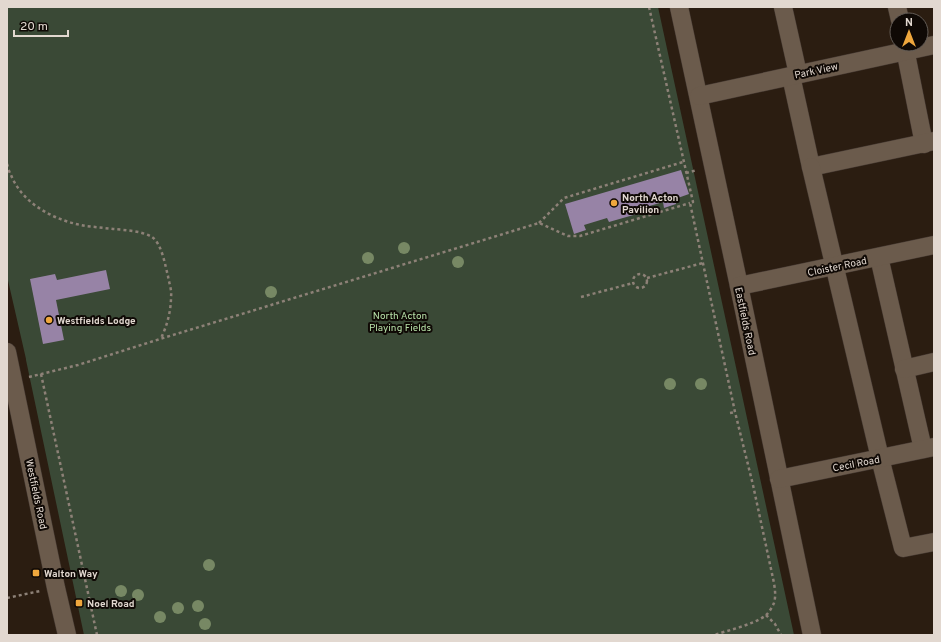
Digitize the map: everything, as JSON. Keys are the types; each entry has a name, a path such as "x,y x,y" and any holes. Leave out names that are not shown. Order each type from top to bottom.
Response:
{"street":[{"name":"Eastfields Road","path":"679,7 812,635"},
{"path":"784,7 811,167 880,458 903,548 934,542"},
{"name":"Park View","path":"699,96 795,75 889,52"},
{"path":"811,167 929,142 906,52"},
{"name":"Cloister Road","path":"739,286 934,245"},
{"path":"879,257 904,369 928,448"},
{"name":"Westfields Road","path":"7,352 67,635"},
{"path":"904,369 934,362"},
{"name":"Cecil Road","path":"779,479 928,448"}],"path":[{"path":"539,223 568,236 580,236 693,202 649,7"},
{"path":"13,380 90,362 160,339 539,223 564,198 684,162"},
{"path":"7,164 11,176 28,199 52,216 85,226 135,232 152,237 161,250 172,296 168,318 164,332 160,339"},
{"path":"690,203 735,412 774,580 775,594 774,602 766,615 749,623 714,635"},
{"path":"647,278 703,263"},
{"path":"638,273 642,273 647,278 646,286 643,288 638,288 633,283 634,276 638,273"},
{"path":"581,297 633,283"},
{"path":"41,374 97,635"},
{"path":"730,413 735,412"},
{"path":"769,580 774,580"},
{"path":"7,598 56,588"},
{"path":"766,615 775,624 781,635"}],"green space":[{"name":"North Acton Playing Fields","path":"7,7 658,7 794,635 84,635 7,276"}],"building":[{"name":"North Acton Pavilion","path":"681,170 689,194 675,199 676,204 664,208 663,202 636,210 637,214 609,222 607,218 584,225 586,230 574,234 565,204"},
{"name":"Westfields Lodge","path":"106,270 110,289 56,300 64,340 43,344 30,279 55,274 57,280"}],"place":[{"name":"North Acton Pavilion","path":"614,203"},
{"name":"Westfields Lodge","path":"49,320"},
{"name":"Walton Way","path":"36,573"},
{"name":"Noel Road","path":"79,603"}]}
